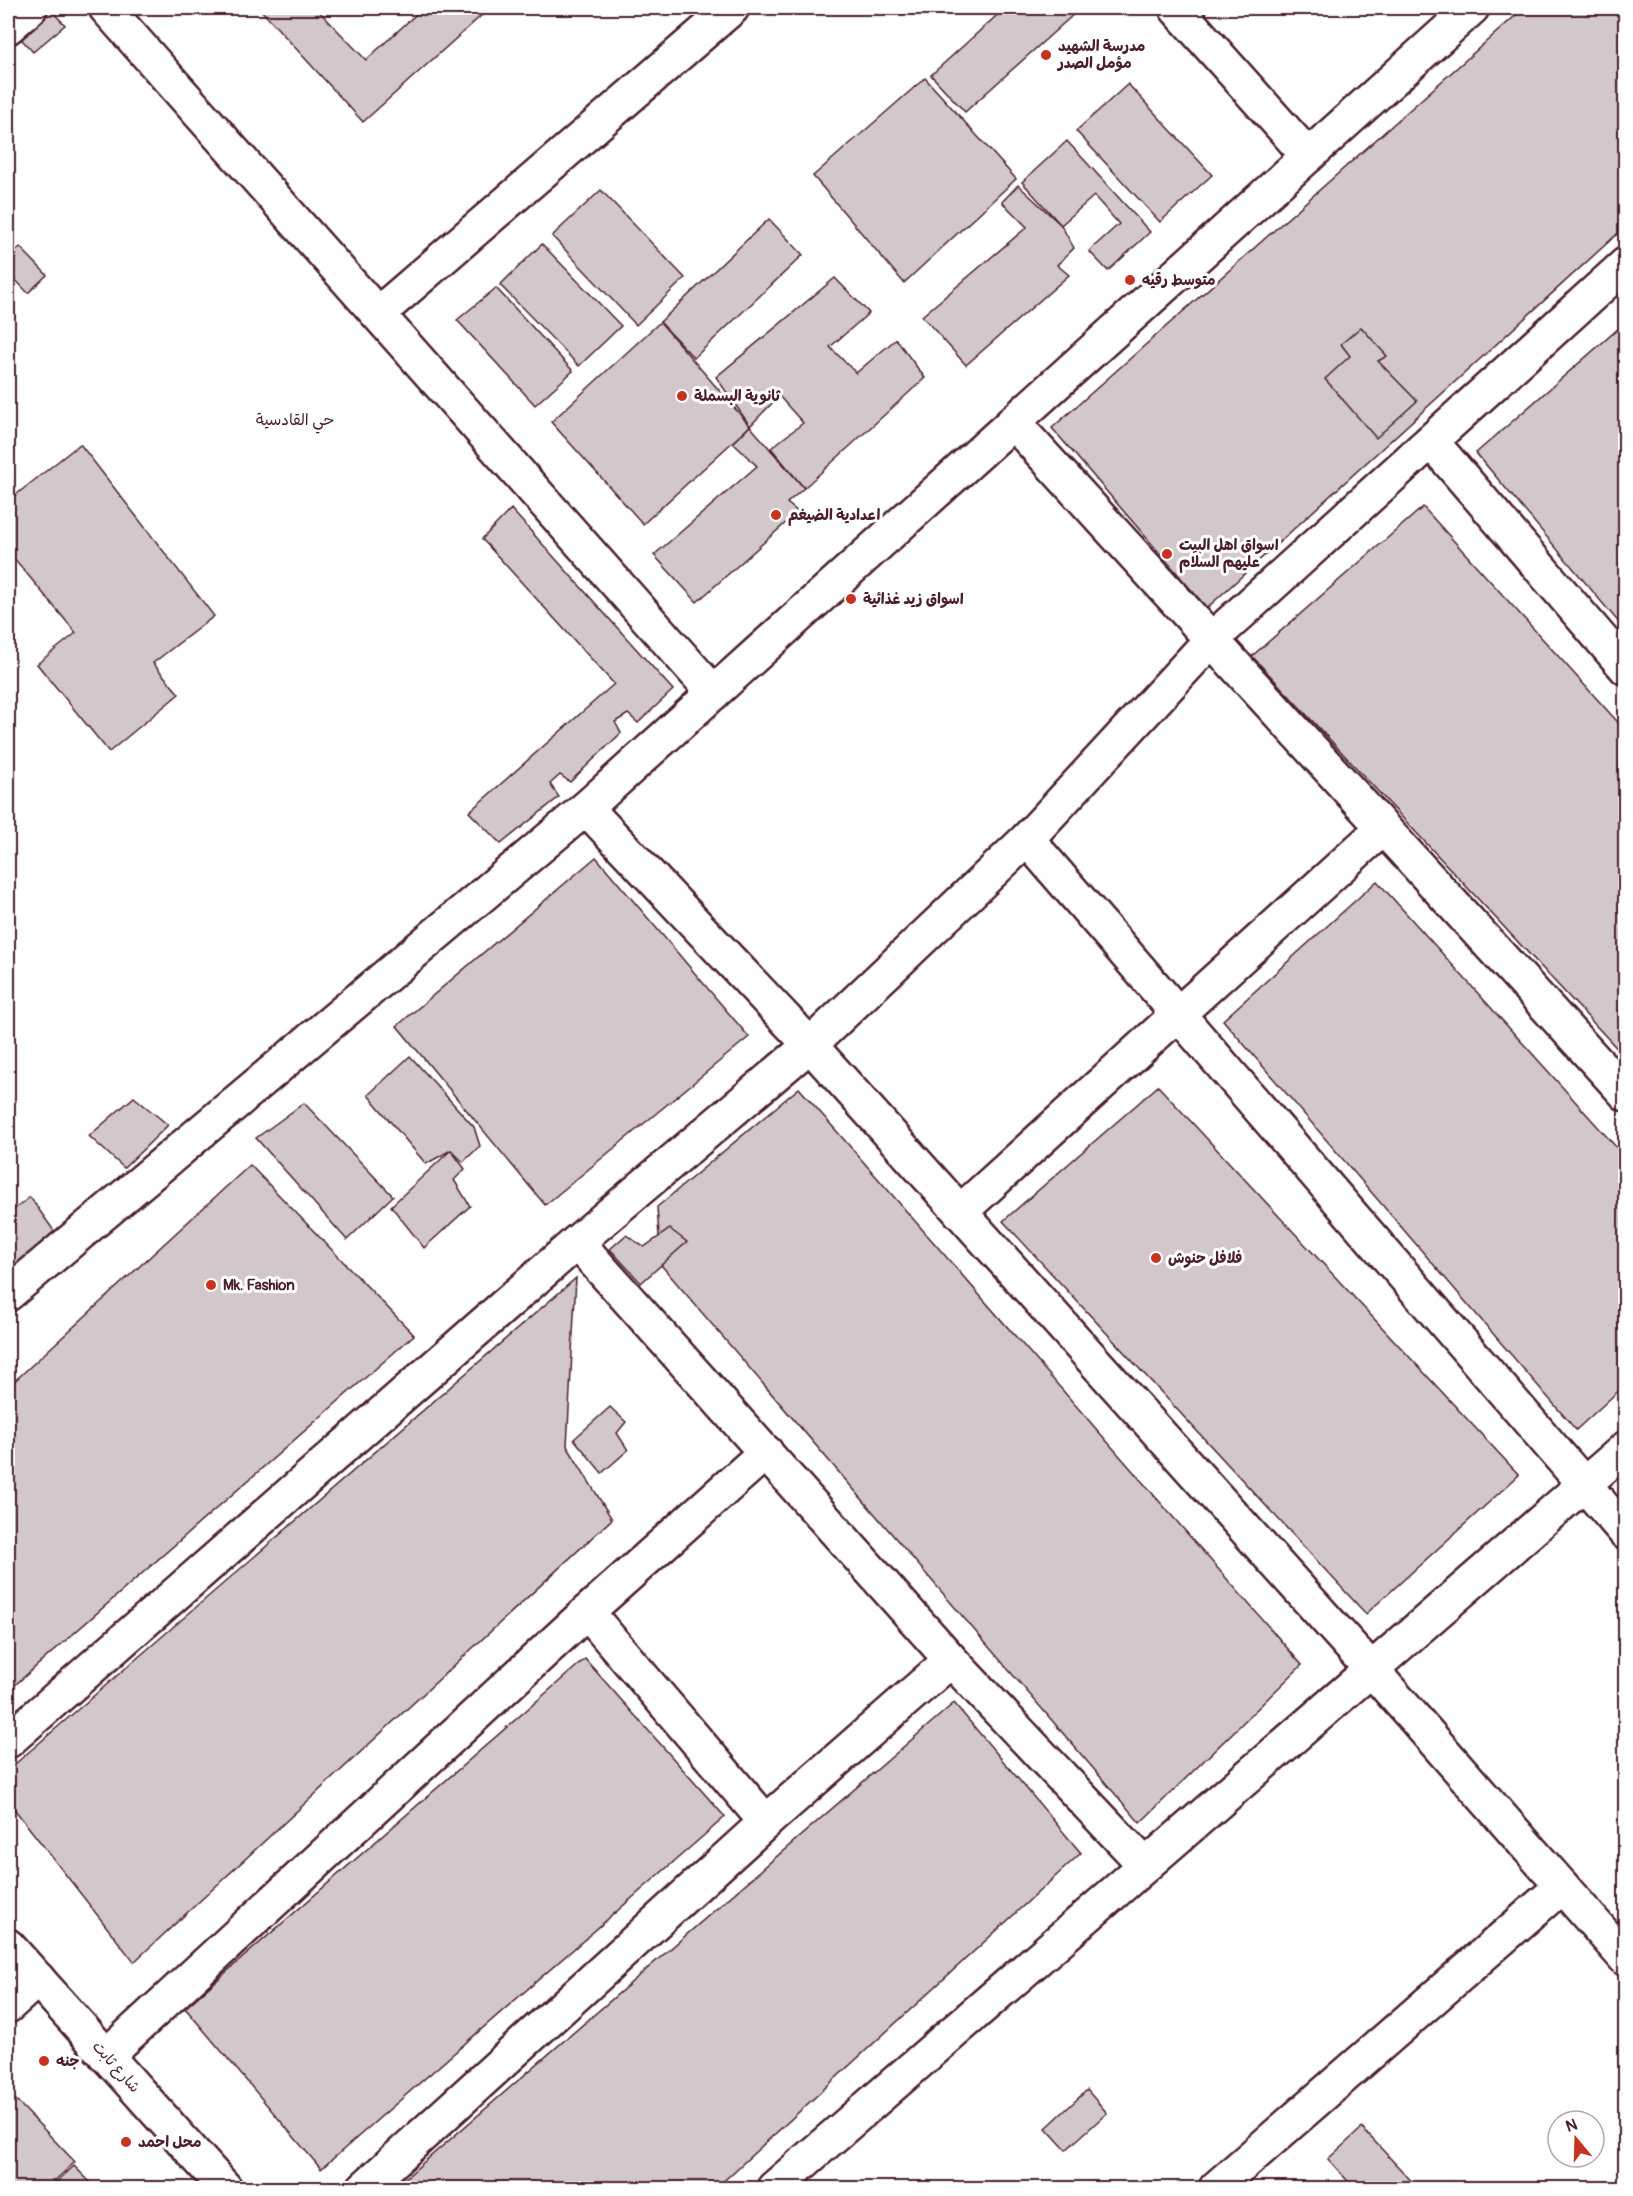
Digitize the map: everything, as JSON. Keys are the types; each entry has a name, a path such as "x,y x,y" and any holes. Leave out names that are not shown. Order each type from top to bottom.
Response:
{"street":[{"path":"8,27 30,8"},
{"path":"106,8 713,692"},
{"path":"379,313 732,8"},
{"path":"1176,8 1308,156"},
{"path":"8,1294 586,808 1472,8"},
{"path":"8,1741 577,1242 810,1045 1027,839 1211,640 1626,264"},
{"path":"1013,422 1626,1094"},
{"path":"1431,441 1626,668"},
{"path":"586,808 810,1045 1371,1669 1626,1959"},
{"path":"960,1212 1383,828"},
{"path":"1027,839 1582,1485 1626,1533"},
{"path":"577,1242 951,1660 1145,1865"},
{"path":"774,2188 1626,1448"},
{"path":"106,2056 587,1612 766,1452"},
{"path":"587,1612 766,1822"},
{"path":"364,2188 766,1822 951,1660"},
{"path":"1216,2188 1562,1886"},
{"name":"شارع ثابت","path":"8,1946 217,2186"},
{"path":"8,2006 38,1979"}],"building":[{"path":"39,8 49,8 65,25 33,52 13,30"},
{"path":"259,8 316,8 366,60 423,8 474,8 482,15 363,122"},
{"path":"1005,8 1068,8 1074,14 965,112 931,75"},
{"path":"1524,8 1626,8 1626,226 1207,608 1052,428"},
{"path":"925,78 1016,179 904,283 813,176"},
{"path":"1128,84 1212,175 1160,222 1076,131"},
{"path":"1067,141 1150,232 1108,271 1089,251 1119,224 1094,196 1061,225 1022,182"},
{"path":"1018,185 1061,225 1074,248 1057,265 1069,275 966,365 922,316 1027,227 1002,202"},
{"path":"601,190 685,278 636,325 552,236"},
{"path":"769,219 803,255 694,358 660,322"},
{"path":"542,244 621,326 579,366 500,285"},
{"path":"20,247 47,275 28,293 8,272 8,259"},
{"path":"835,278 869,313 830,347 856,373 896,339 925,378 804,488 771,448 803,423 779,396 750,426 716,377"},
{"path":"496,288 573,371 535,405 457,320"},
{"path":"660,322 750,426 643,524 551,422"},
{"path":"1626,322 1626,631 1476,453"},
{"path":"1361,327 1387,356 1378,361 1417,401 1376,438 1325,379 1350,356 1341,344"},
{"path":"750,426 804,488 787,503 798,512 697,602 654,555 757,466 733,443"},
{"path":"80,444 214,616 153,663 179,694 109,752 37,664 76,633 8,551 8,501"},
{"path":"1423,507 1626,731 1626,1058 1252,656"},
{"path":"511,509 673,690 638,723 628,714 615,722 621,733 570,782 560,775 550,784 559,797 501,844 469,812 614,684 482,539"},
{"path":"596,857 749,1037 545,1205 397,1026"},
{"path":"1377,881 1626,1158 1626,1384 1576,1430 1223,1020"},
{"path":"410,1056 474,1127 480,1146 463,1162 451,1150 426,1164 368,1095"},
{"path":"1158,1086 1519,1475 1366,1614 1003,1221"},
{"path":"799,1088 1302,1665 1140,1823 661,1265 657,1207"},
{"path":"134,1097 168,1125 124,1168 89,1136"},
{"path":"304,1103 393,1196 347,1240 256,1138"},
{"path":"451,1150 465,1169 454,1180 470,1206 424,1248 391,1206"},
{"path":"250,1165 414,1335 8,1691 8,1387"},
{"path":"30,1197 59,1238 8,1275 8,1214"},
{"path":"670,1229 687,1242 641,1283 610,1249 626,1235 644,1247"},
{"path":"576,1278 567,1446 612,1519 134,1962 8,1801 8,1770"},
{"path":"610,1407 626,1422 617,1433 628,1450 602,1473 574,1439"},
{"path":"585,1659 725,1817 321,2169 185,2008"},
{"path":"954,1703 1081,1853 716,2188 394,2188"},
{"path":"1087,2090 1107,2113 1066,2150 1046,2128"},
{"path":"15,2099 75,2162 47,2188 14,2188 8,2182 8,2107"},
{"path":"1362,2128 1418,2188 1354,2188 1328,2159"},
{"path":"74,2166 96,2188 50,2188"}],"place":[{"name":"مدرسة الشهيد مؤمل الصدر","path":"1046,55"},
{"name":"متوسط رقيه","path":"1130,280"},
{"name":"ثانوية البسملة","path":"682,396"},
{"name":"اعدادية الضيغم","path":"776,515"},
{"name":"اسواق اهل البيت عليهم السلام","path":"1167,554"},
{"name":"اسواق زيد غذائية","path":"851,599"},
{"name":"فلافل حنوش","path":"1156,1258"},
{"name":"Mk. Fashion","path":"211,1285"},
{"name":"جنه","path":"44,2061"},
{"name":"محل احمد","path":"126,2142"}],"district":[{"name":"حي القادسية","path":"295,420"}]}
